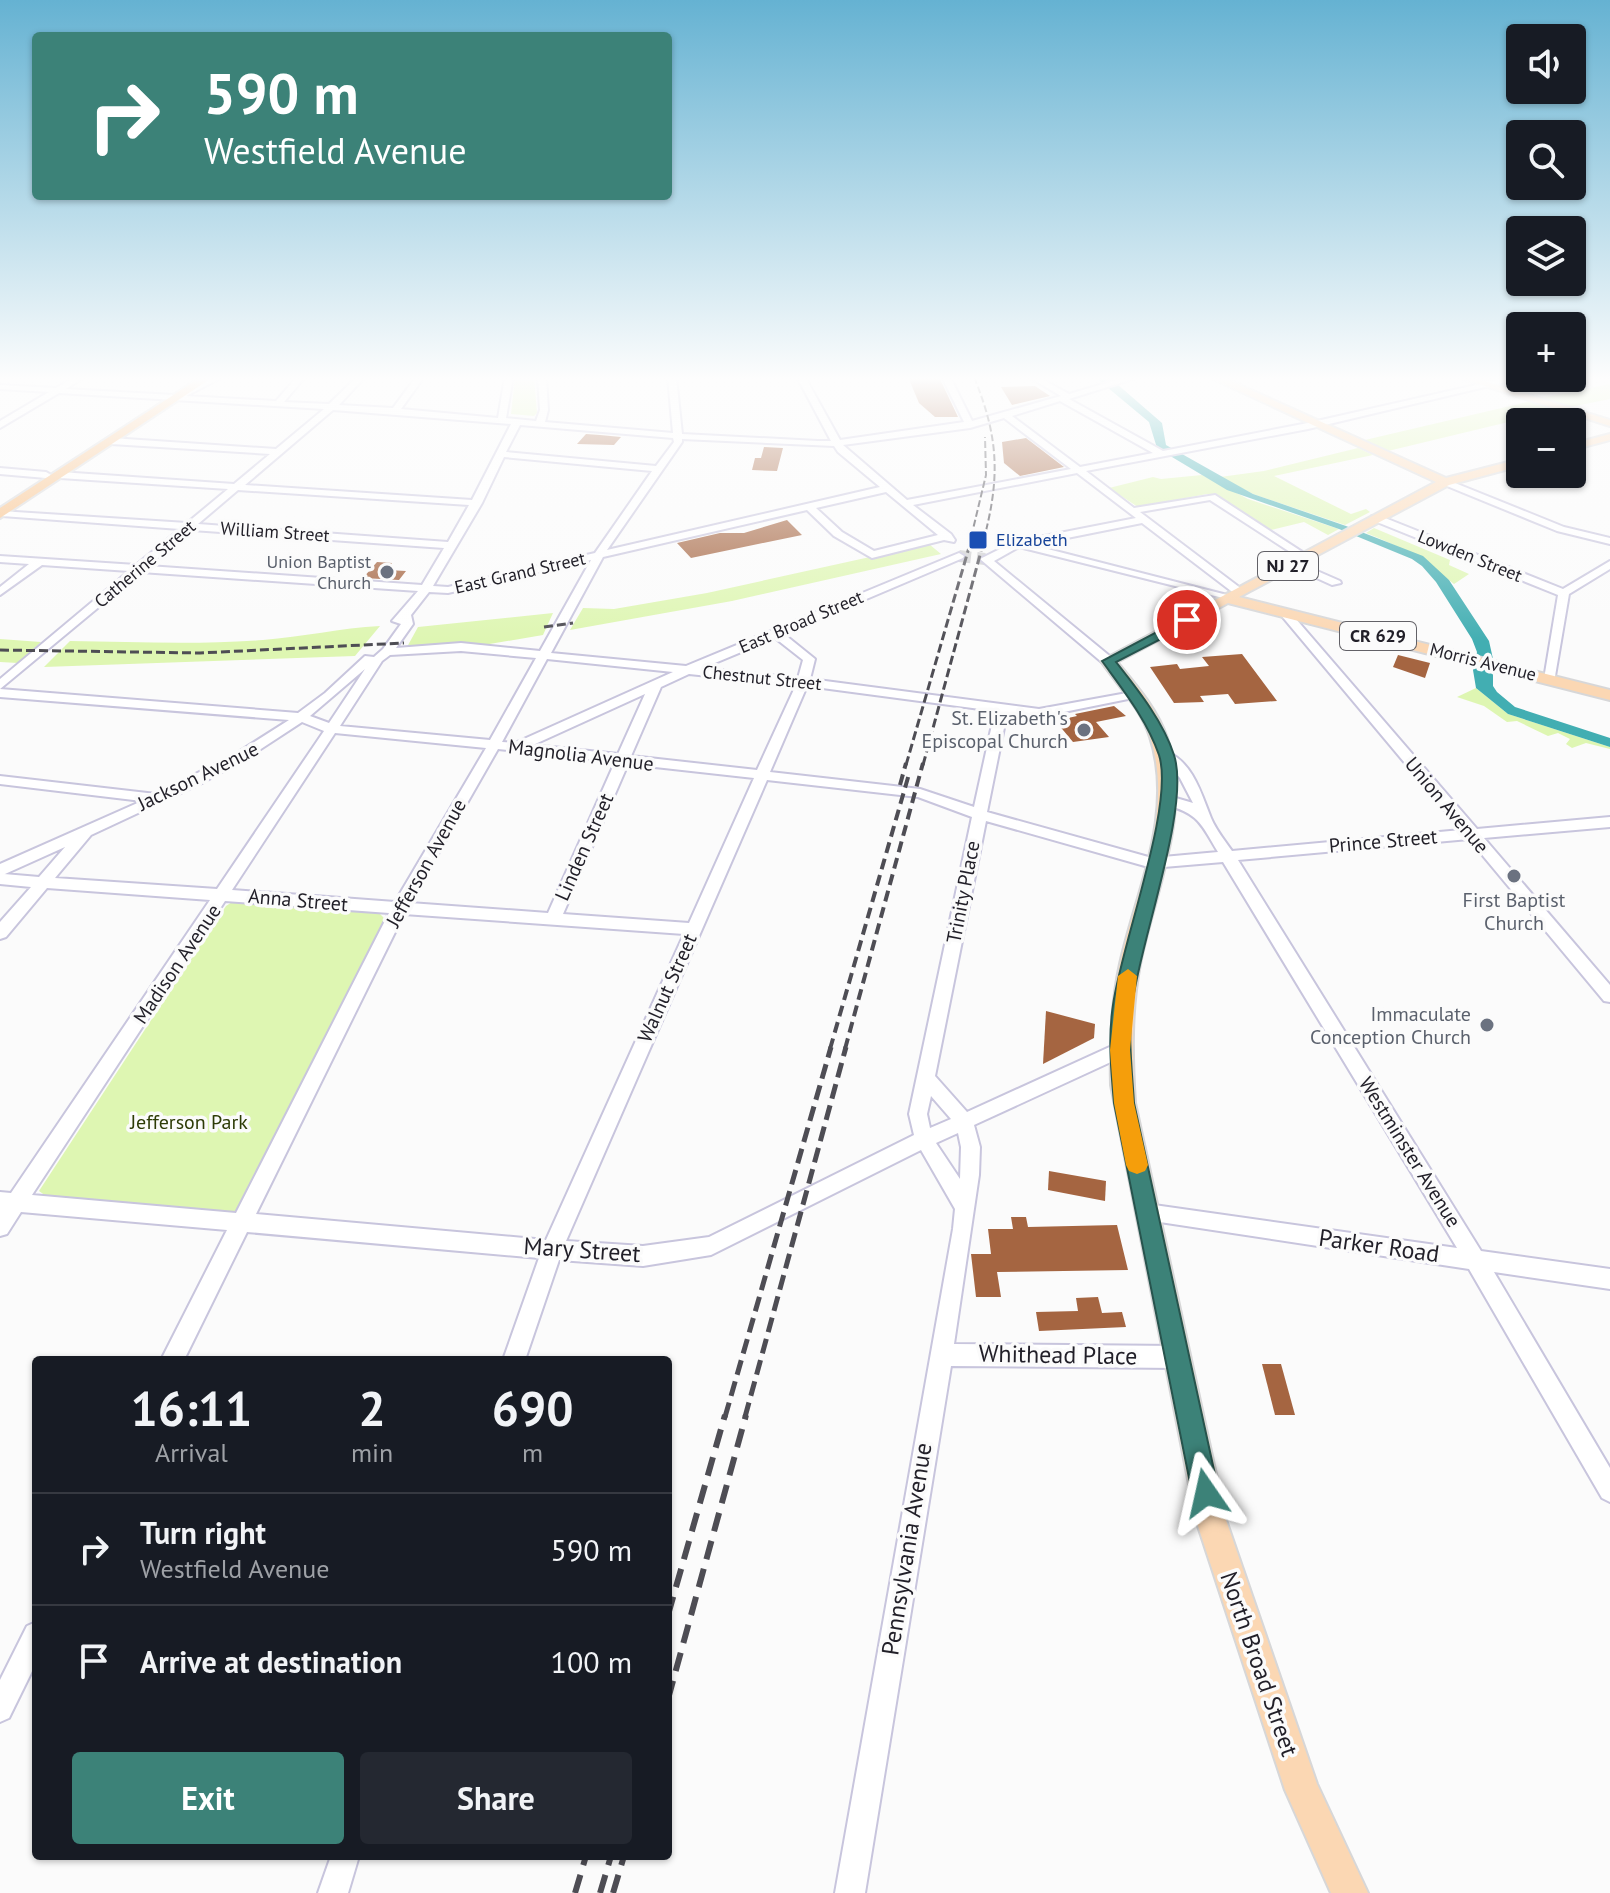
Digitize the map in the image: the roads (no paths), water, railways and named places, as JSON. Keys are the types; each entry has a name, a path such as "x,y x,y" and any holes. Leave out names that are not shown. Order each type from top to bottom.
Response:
{"highway":[{"path":"1,510 68,465"},
{"path":"53,475 69,465"}],"main road":[{"path":"1408,465 1445,482"},
{"name":"NJ 27","path":"1108,661 1445,482 1506,466"},
{"name":"Morris Avenue","path":"1233,595 1285,613 1610,695"},
{"name":"North Broad Street","path":"1108,661 1134,694 1167,756 1169,801 1122,1007 1120,1050 1124,1103 1211,1520 1282,1736 1331,1856 1350,1893"},
{"path":"1331,1856 1339,1893"}],"street":[{"name":"Catherine Street","path":"0,685 262,465"},
{"name":"Madison Avenue","path":"0,1227 8,1201 224,894 380,655 407,624 406,616 477,503 495,465"},
{"path":"620,465 659,469"},
{"name":"Jefferson Avenue","path":"174,1356 399,908 599,555 662,465"},
{"path":"860,465 907,503 954,550"},
{"path":"1071,465 1143,520 1233,595"},
{"path":"907,503 1107,465"},
{"path":"0,471 477,503"},
{"path":"1445,482 1561,529 1610,541"},
{"name":"East Grand Street","path":"0,559 424,590 458,588 889,488"},
{"path":"1131,511 1204,496 1220,499 1299,560 1336,583"},
{"path":"808,506 838,534 872,555 954,550"},
{"name":"William Street","path":"1,510 452,545"},
{"name":"Lowden Street","path":"1376,518 1564,593"},
{"path":"1018,544 1143,520"},
{"name":"North Broad Street","path":"1018,544 985,563 1108,661"},
{"name":"Morris Avenue","path":"1018,544 1233,595"},
{"name":"East Broad Street","path":"517,747 776,633 954,550"},
{"path":"0,592 39,562"},
{"path":"1550,679 1564,593 1610,564"},
{"name":"Union Avenue","path":"1285,613 1610,996"},
{"path":"776,633 809,659 803,682"},
{"name":"Chestnut Street","path":"380,655 461,647 803,682 1039,713 1134,694"},
{"name":"Jackson Avenue","path":"0,870 255,749 304,718 380,655"},
{"name":"Walnut Street","path":"515,1356 552,1250 803,682"},
{"name":"Linden Street","path":"553,919 655,686"},
{"name":"Magnolia Avenue","path":"0,693 304,718 331,729 920,793 979,814 1155,863"},
{"name":"Trinity Place","path":"924,1139 918,1114 1002,707"},
{"name":"Westminster Avenue","path":"1167,756 1180,769 1204,818 1476,1260 1610,1490"},
{"path":"0,780 155,798"},
{"path":"1169,801 1193,808 1204,818"},
{"name":"Prince Street","path":"1155,863 1610,822"},
{"path":"0,933 89,829"},
{"name":"Anna Street","path":"0,879 693,929"},
{"name":"Mary Street","path":"8,1201 643,1256 711,1246 962,1120 1120,1050"},
{"path":"926,1078 962,1120"},
{"name":"Pennsylvania Avenue","path":"850,1893 963,1229 963,1205 971,1150 962,1120"},
{"path":"924,1139 954,1185 963,1205"},
{"name":"Parker Road","path":"1147,1213 1610,1279"},
{"name":"Whithead Place","path":"940,1355 1177,1357"},
{"path":"0,1709 32,1643"},
{"path":"333,1893 344,1860"}],"water":[{"path":"1186,465 1202,465 1253,494 1423,556 1449,580 1489,641 1493,686 1497,692 1515,707 1610,738 1610,747 1508,714 1476,688 1473,670 1477,652 1472,639 1436,582 1412,559 1339,529 1227,490"}],"tunnel":[{"path":"959,556 985,559"}],"railway":[{"path":"969,546 986,465"},
{"path":"982,546 992,501 994,465"},
{"path":"906,765 970,544"},
{"path":"923,765 983,544"},
{"path":"544,627 573,623"},
{"path":"0,650 200,653 404,643"},
{"path":"900,785 906,763"},
{"path":"845,1049 923,763"},
{"path":"830,1049 909,774"},
{"path":"725,1417 831,1047"},
{"path":"745,1417 846,1047"},
{"path":"672,1601 725,1415"},
{"path":"672,1684 746,1415"},
{"path":"575,1893 585,1860"},
{"path":"600,1893 610,1860"},
{"path":"613,1893 623,1860"}],"place":[{"name":"Elizabeth","path":"978,540"},
{"name":"Union Baptist Church","path":"387,572"},
{"name":"St. Elizabeth's Episcopal Church","path":"1084,730"},
{"name":"First Baptist Church","path":"1514,876"},
{"name":"Immaculate Conception Church","path":"1487,1025"}],"park label":[{"name":"Jefferson Park","path":"189,1122"}]}
